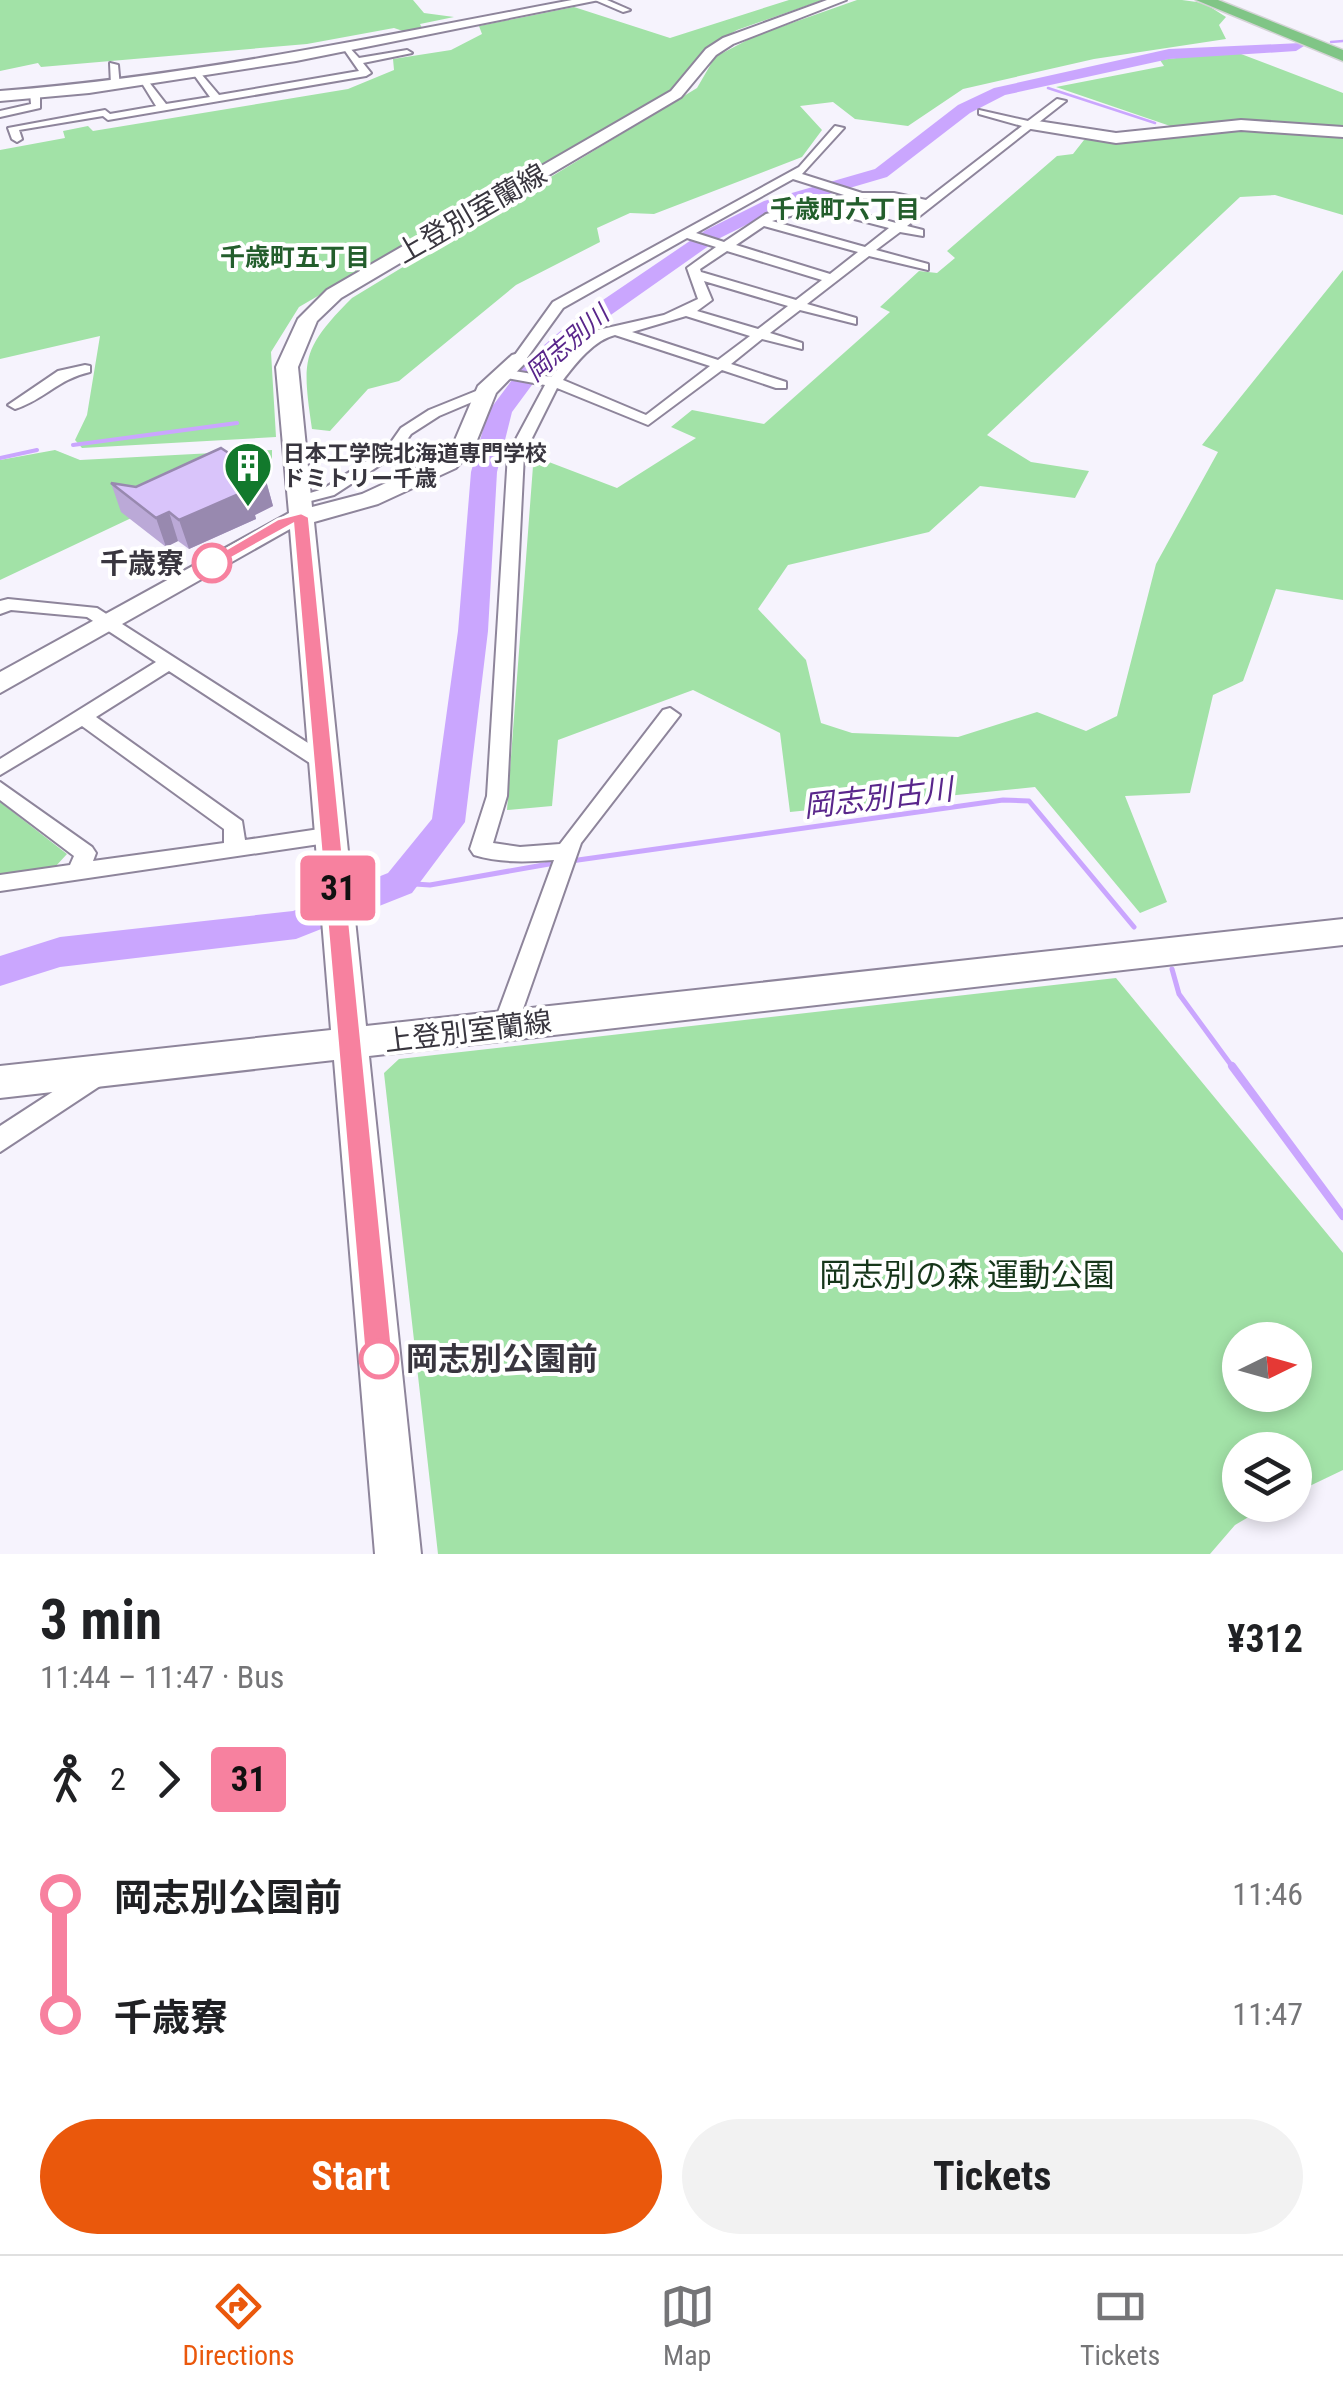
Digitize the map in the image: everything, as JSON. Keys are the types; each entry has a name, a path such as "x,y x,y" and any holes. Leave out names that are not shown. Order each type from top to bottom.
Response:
{"highway":[{"path":"1204,0 1343,53"},
{"path":"1218,0 1343,53"}],"main road":[{"path":"0,96 90,89 197,72 595,0"},
{"name":"上登別室蘭線","path":"839,0 728,41 711,52 676,94 334,294 308,319 287,368 350,1046 1343,932"},
{"path":"1030,124 1116,138 1241,126 1343,132"},
{"path":"0,684 284,522 300,508 370,499 434,471 462,450 486,392 513,369"},
{"path":"0,1082 350,1046 398,1554"}],"street":[{"path":"595,0 626,10"},
{"path":"358,61 406,53 390,38"},
{"path":"17,139 13,128 109,119 362,76 367,71 344,47"},
{"path":"296,56 321,82"},
{"path":"113,66 116,85"},
{"path":"197,72 217,100"},
{"path":"145,80 163,108"},
{"path":"90,89 109,119"},
{"path":"0,114 36,106 35,93"},
{"path":"839,128 808,166 690,236 558,304 513,369 648,422 1061,102"},
{"path":"982,112 1030,124"},
{"path":"792,175 853,194 894,196 930,204"},
{"path":"568,850 520,855 481,849 497,796 516,454 537,404 573,356 603,333 687,312 705,300 693,268 762,222 853,194"},
{"path":"814,204 920,233"},
{"path":"762,222 924,267"},
{"path":"690,236 833,278"},
{"path":"694,274 851,321"},
{"path":"687,312 797,346"},
{"path":"615,330 781,385"},
{"path":"14,406 32,397 54,375 85,369"},
{"path":"300,508 392,452 406,431 434,413 486,392"},
{"path":"434,413 473,425"},
{"path":"0,608 8,604 92,612 166,664 326,764"},
{"path":"0,768 166,664"},
{"path":"505,1026 568,850 597,806 670,715"},
{"path":"82,716 236,826 234,848"},
{"path":"0,789 85,853 79,870"},
{"path":"0,882 333,835"},
{"path":"0,1140 100,1072"}],"green space":[{"path":"0,0 413,0 424,13 454,17 420,24 422,28 406,32 394,28 307,44 41,67 38,63 0,71"},
{"path":"789,0 823,0 737,30 708,47 670,91 299,307 271,352 276,437 82,448 75,440 87,415 100,336 0,359 0,150 65,138 63,131 88,126 93,131 348,89 394,70 393,59 451,50 482,34 479,26 574,7 670,38"},
{"path":"857,0 1182,0 1204,3 1226,17 1219,25 1226,39 1094,59 963,89 908,126 855,119 833,102 800,106 822,130 802,157 654,214 630,213 597,228 600,242 516,285 399,381 368,389 330,431 312,429 307,387 309,357 323,330 352,298 697,88 715,57 755,36"},
{"path":"1241,54 1343,93 1343,128 1179,129 1056,87 1164,66 1160,60"},
{"path":"1247,129 1343,136 1343,215 1275,195 1240,197 987,435 1031,462 1089,471 1075,498 980,486 929,532 788,565 758,609 806,660 821,723 852,733 958,737 1037,712 1086,731 1117,716 1156,564 1218,452 1202,445 1343,270 1343,600 1276,589 1243,681 1213,695 1190,793 1125,796 1167,902 1140,913 1035,787 790,812 780,733 693,690 558,740 552,806 507,810 533,466 541,459 617,488 696,438 671,427 692,410 764,424 890,312 880,307 919,271 937,273 955,258 947,251 1057,156 1073,154 1084,140"},
{"path":"55,450 80,460 272,450 272,460 250,462 0,580 0,460"},
{"path":"0,802 67,854 55,867 0,877"},
{"name":"岡志別の森 運動公園","path":"1116,978 1343,1253 1343,1470 1312,1485 1312,1432 1222,1432 1222,1522 1240,1522 1210,1554 438,1554 384,1073 399,1059"}],"building":[{"path":"221,448 265,477 244,487 248,490 179,520 169,512 156,518 111,483 136,487"}],"waterway":[{"name":"岡志別川","path":"1331,42 1343,41"},
{"name":"岡志別川","path":"0,971 60,952 296,925 400,883 448,822 473,631 484,472 500,412 535,365 580,326 713,234 771,205 881,173 964,109 1000,91 1169,54 1296,46"},
{"path":"1048,88 1155,123"},
{"path":"73,445 237,423"},
{"path":"0,458 37,450"},
{"name":"岡志別古川","path":"571,861 1003,800 1029,801 1134,927"},
{"name":"岡志別古川","path":"400,883 430,885 549,864"},
{"name":"岡志別古川","path":"1172,969 1179,994 1234,1069"},
{"name":"岡志別古川","path":"1232,1066 1343,1216"}],"bus line":[{"name":"31","path":"212,563 284,522 301,517 379,1359"}],"place":[{"name":"日本工学院北海道専門学校 ドミトリー千歳","path":"248,508"},
{"name":"千歳寮","path":"212,563"},
{"name":"岡志別公園前","path":"379,1359"}],"district":[{"name":"千歳町六丁目","path":"845,209"},
{"name":"千歳町五丁目","path":"295,257"}]}
